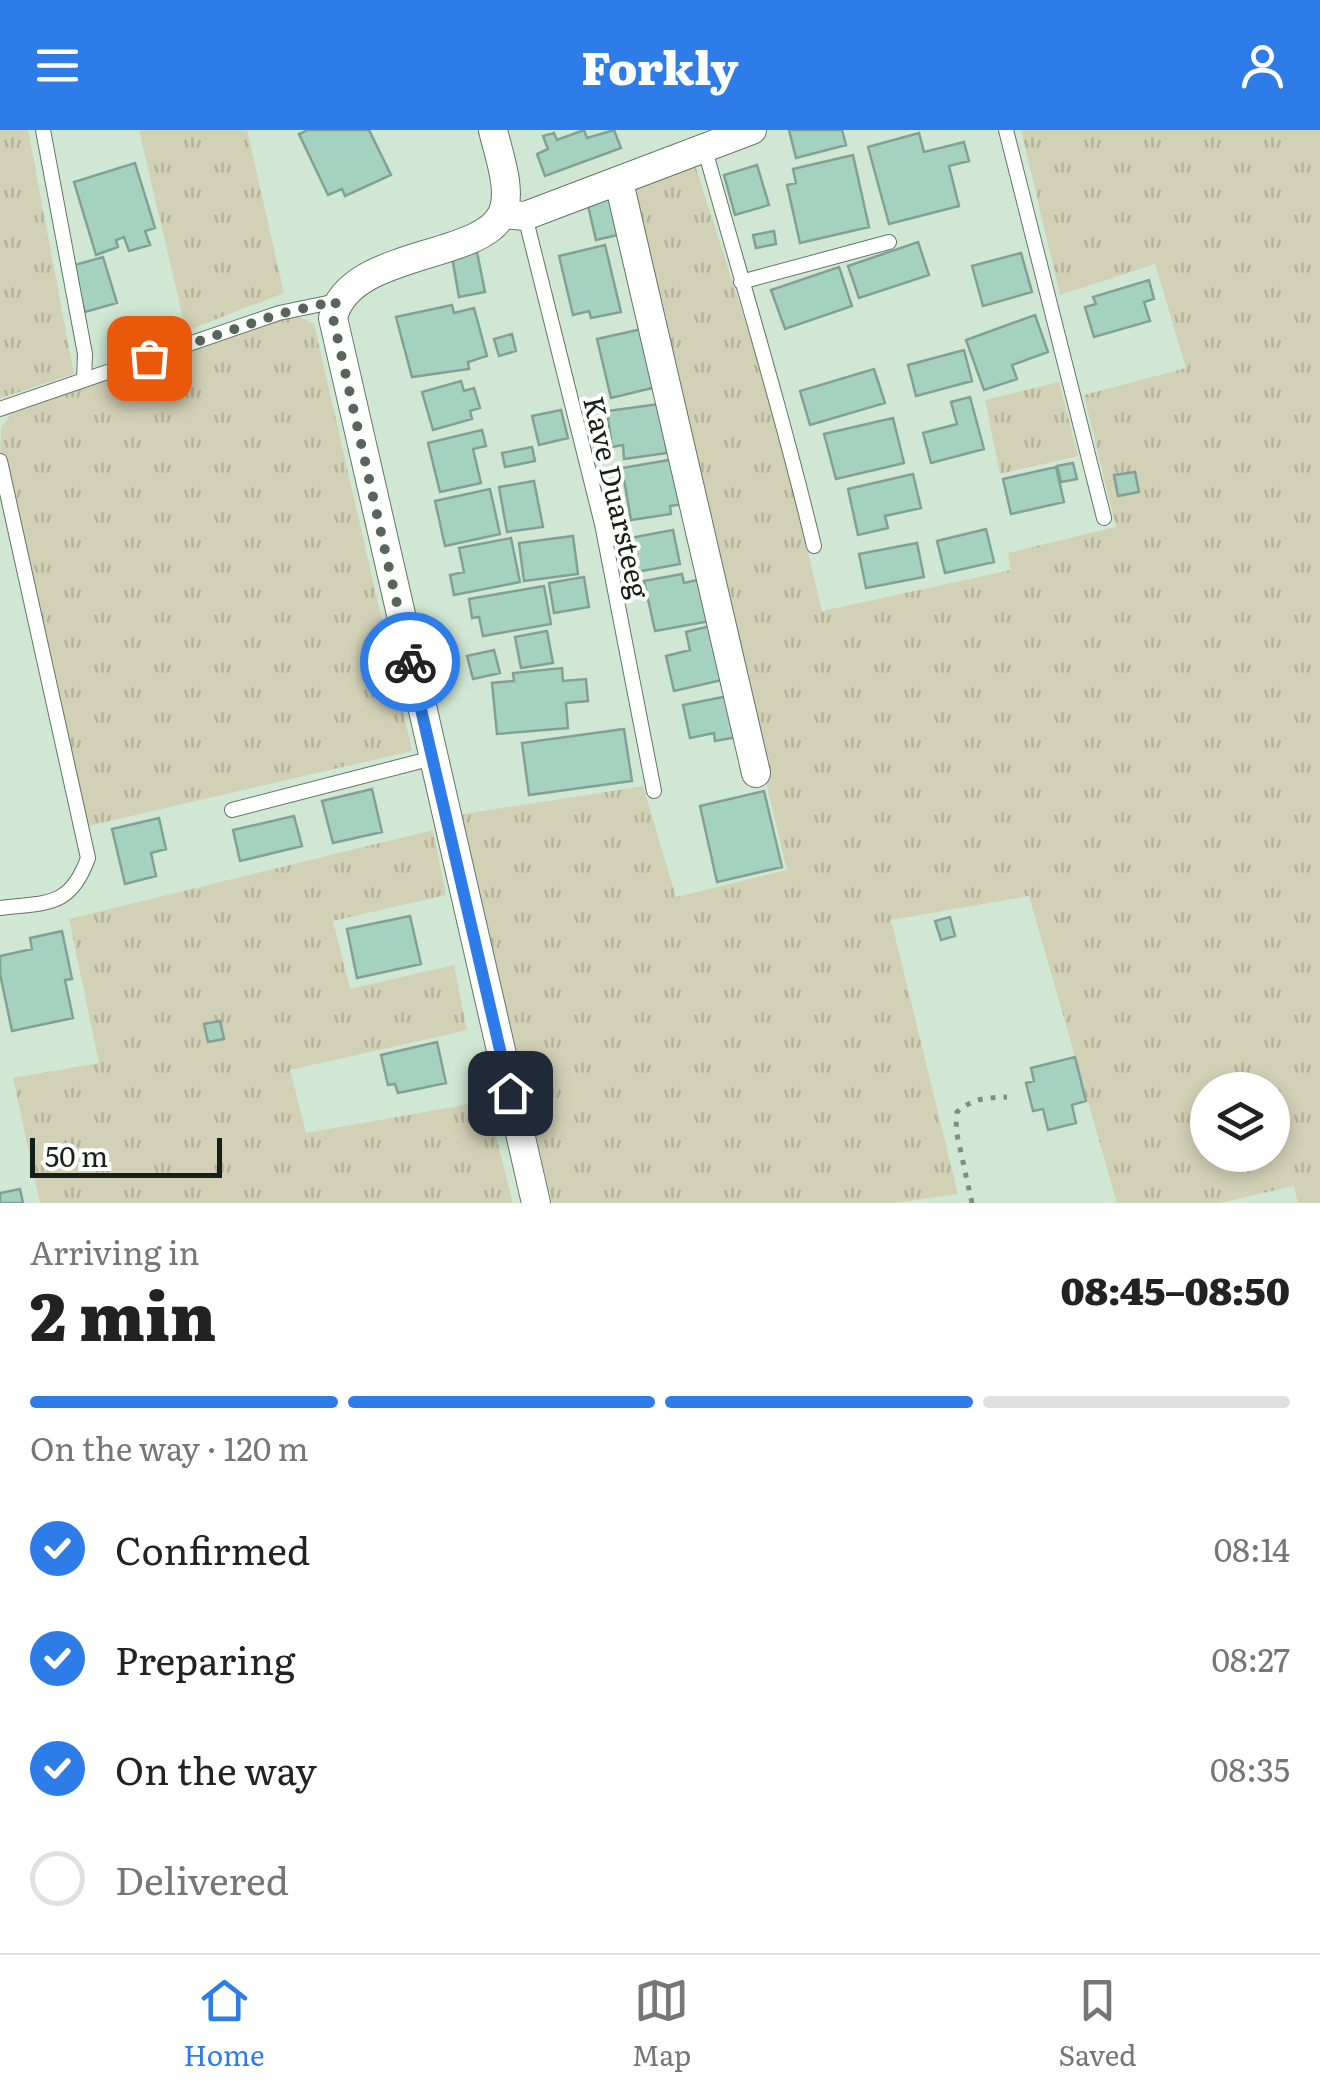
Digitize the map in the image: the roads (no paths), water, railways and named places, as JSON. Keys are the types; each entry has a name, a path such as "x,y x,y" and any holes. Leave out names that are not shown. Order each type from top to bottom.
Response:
{"street":[{"path":"494,130 505,192 514,215"},
{"path":"536,1203 333,318 336,301 365,277 484,232 514,215 619,182 752,130"},
{"path":"619,182 756,773"}],"lane":[{"path":"42,130 85,354 84,380"},
{"path":"1006,130 1104,518"},
{"path":"705,150 784,418 814,546"},
{"name":"Kave Duarsteeg","path":"514,215 602,524 654,790"},
{"path":"741,282 889,242"},
{"path":"0,409 279,314 336,301"},
{"path":"0,461 88,858 80,882 60,900 0,908"},
{"path":"232,810 433,758"}]}
